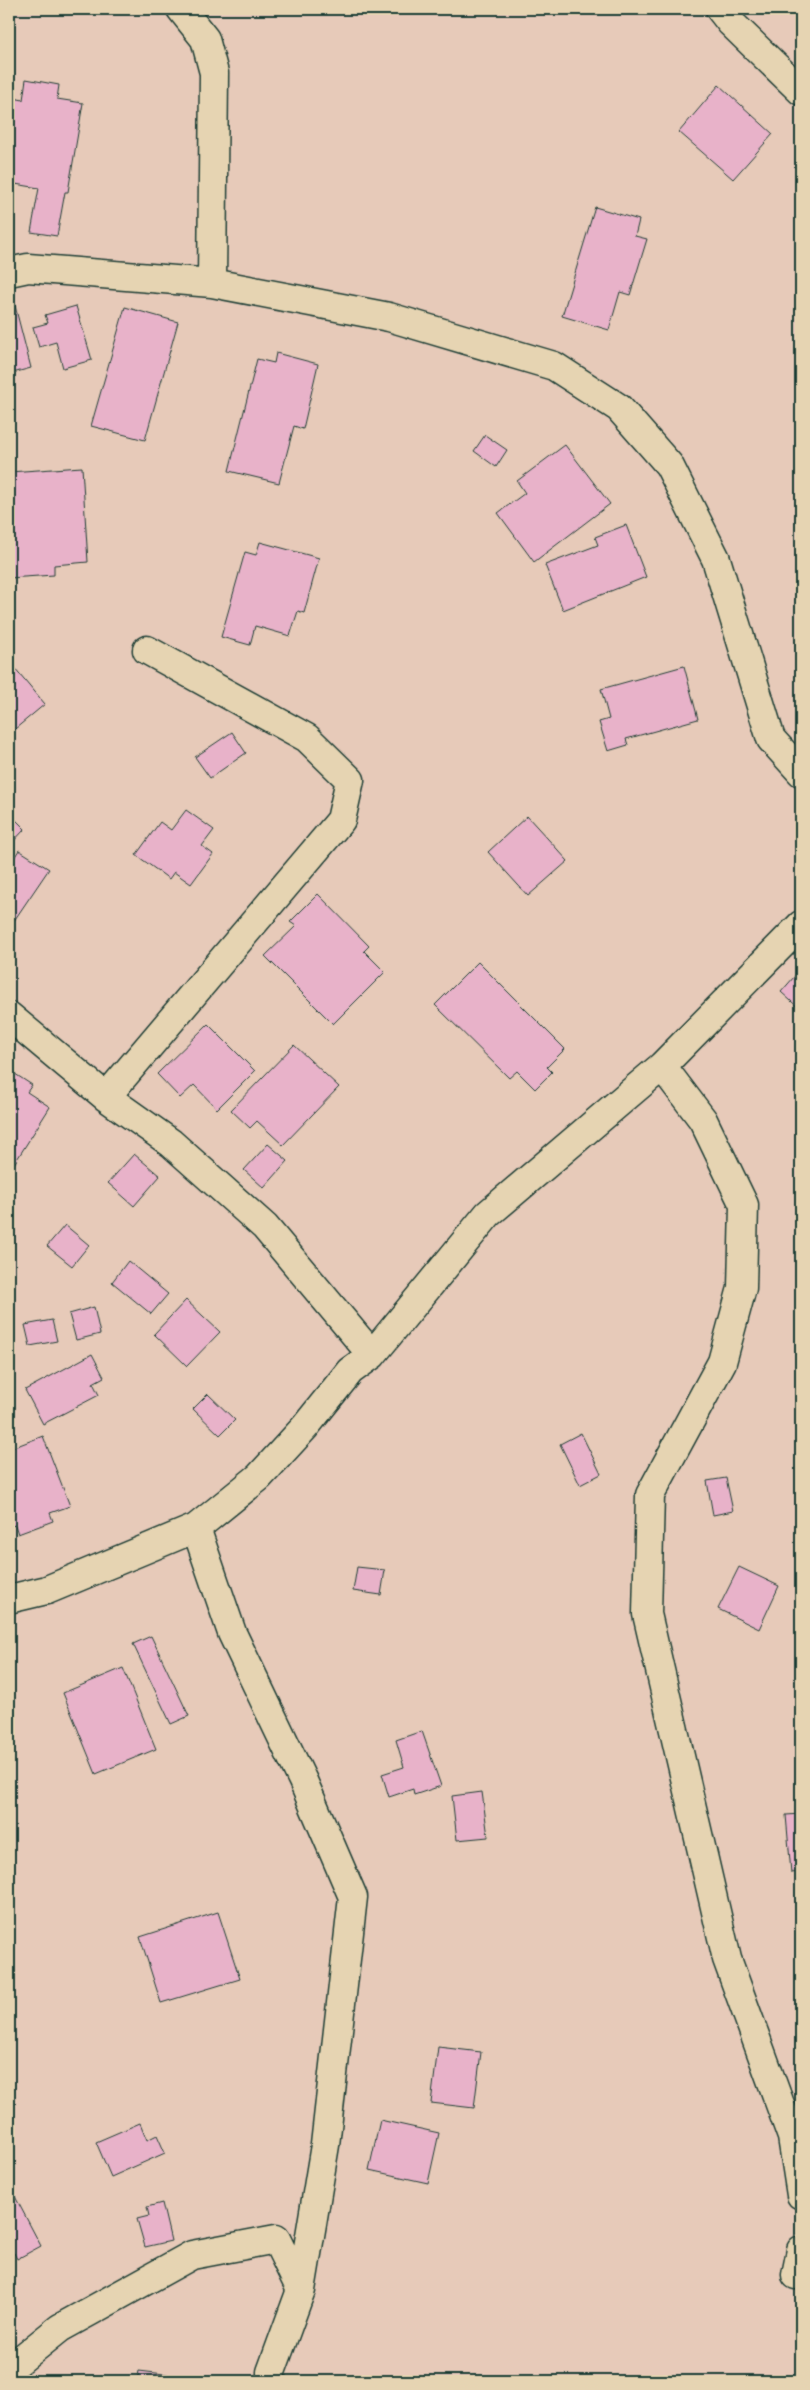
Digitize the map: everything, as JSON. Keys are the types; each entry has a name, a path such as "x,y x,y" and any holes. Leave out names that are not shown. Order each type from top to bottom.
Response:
{"street":[{"path":"181,9 205,39 214,73 212,283"},
{"path":"720,9 731,23 801,91"},
{"path":"9,272 38,269 212,283 389,317 554,366 619,408 669,464 716,559 771,740 801,772"},
{"path":"106,1097 341,820 350,780 307,738 147,650"},
{"path":"9,1599 47,1590 196,1528 259,1477 304,1427 350,1371 372,1354 488,1214 662,1066 801,925"},
{"path":"9,1016 106,1097 172,1143 264,1227 372,1354"},
{"path":"662,1066 703,1120 744,1205 744,1223 742,1288 722,1362 650,1495 646,1614 727,1960 792,2137 801,2195"},
{"path":"196,1528 232,1633 304,1781 353,1897 325,2145 301,2290 271,2372 271,2381"},
{"path":"9,2369 60,2328 192,2255 276,2239 301,2290"}],"building":[{"path":"26,79 59,85 57,99 83,103 68,192 65,192 57,236 31,232 39,188 9,183 13,153 9,153 9,127 14,98 23,100"},
{"path":"719,85 773,134 733,179 679,132"},
{"path":"595,207 639,220 635,236 647,239 630,295 620,292 609,330 562,316"},
{"path":"14,302 31,368 9,374 9,303"},
{"path":"76,306 92,360 63,368 56,342 39,347 33,327 48,323 45,315"},
{"path":"125,307 178,322 145,440 91,426"},
{"path":"276,353 318,364 303,429 294,426 279,483 229,471 257,359 274,363"},
{"path":"485,435 507,450 496,467 474,451"},
{"path":"565,445 610,504 534,562 498,513 525,493 517,481"},
{"path":"82,467 88,562 54,565 54,575 9,578 9,472"},
{"path":"626,525 646,577 563,610 545,565 598,545 595,537"},
{"path":"260,542 319,558 304,613 298,611 290,636 255,626 250,645 221,637 245,552 256,555"},
{"path":"9,661 45,704 9,734"},
{"path":"684,666 698,719 626,739 628,745 608,751 599,722 609,719 601,689"},
{"path":"232,732 246,753 210,778 195,757"},
{"path":"186,810 214,830 202,846 213,854 191,884 174,872 169,879 136,855 160,822 171,830"},
{"path":"9,813 25,829 9,846"},
{"path":"527,816 568,861 528,896 488,852"},
{"path":"19,850 49,869 9,928 9,866"},
{"path":"318,894 369,946 364,951 385,972 333,1024 265,956 296,926 290,922"},
{"path":"478,962 565,1049 547,1067 552,1072 535,1089 517,1071 509,1078 435,1005"},
{"path":"801,969 801,1010 781,992"},
{"path":"208,1024 255,1071 217,1109 194,1085 180,1098 157,1074"},
{"path":"294,1045 339,1087 283,1145 257,1121 250,1128 231,1110"},
{"path":"9,1070 32,1085 27,1092 50,1107 9,1172"},
{"path":"268,1144 288,1161 264,1188 244,1170"},
{"path":"134,1154 160,1176 134,1206 108,1183"},
{"path":"65,1225 89,1245 72,1266 47,1246"},
{"path":"128,1261 168,1294 151,1314 112,1282"},
{"path":"186,1300 220,1332 187,1366 154,1334"},
{"path":"94,1307 100,1334 76,1340 69,1314"},
{"path":"52,1320 57,1341 30,1346 25,1325"},
{"path":"92,1354 104,1377 93,1383 99,1395 43,1424 25,1390"},
{"path":"208,1394 235,1420 220,1435 193,1409"},
{"path":"581,1433 601,1474 580,1485 560,1444"},
{"path":"43,1436 70,1506 50,1513 53,1521 18,1534 15,1525 9,1527 9,1449"},
{"path":"726,1478 733,1511 713,1515 707,1481"},
{"path":"357,1567 385,1570 381,1595 353,1591"},
{"path":"739,1567 779,1586 759,1629 718,1609"},
{"path":"151,1636 189,1716 171,1724 133,1644"},
{"path":"123,1668 156,1749 96,1774 63,1693"},
{"path":"422,1731 441,1786 414,1795 413,1789 389,1797 382,1774 404,1767 396,1740"},
{"path":"482,1792 488,1837 457,1840 452,1796"},
{"path":"801,1814 801,1872 791,1873 786,1815"},
{"path":"218,1912 240,1979 161,2003 140,1937"},
{"path":"438,2047 481,2052 474,2108 431,2103"},
{"path":"380,2120 439,2133 428,2183 369,2170"},
{"path":"140,2123 147,2140 157,2135 165,2153 111,2177 96,2142"},
{"path":"9,2185 41,2246 17,2259 14,2253 9,2256"},
{"path":"162,2203 171,2241 145,2247 137,2219 149,2216 147,2207"},
{"path":"139,2371 198,2378 198,2381 137,2381"}]}
